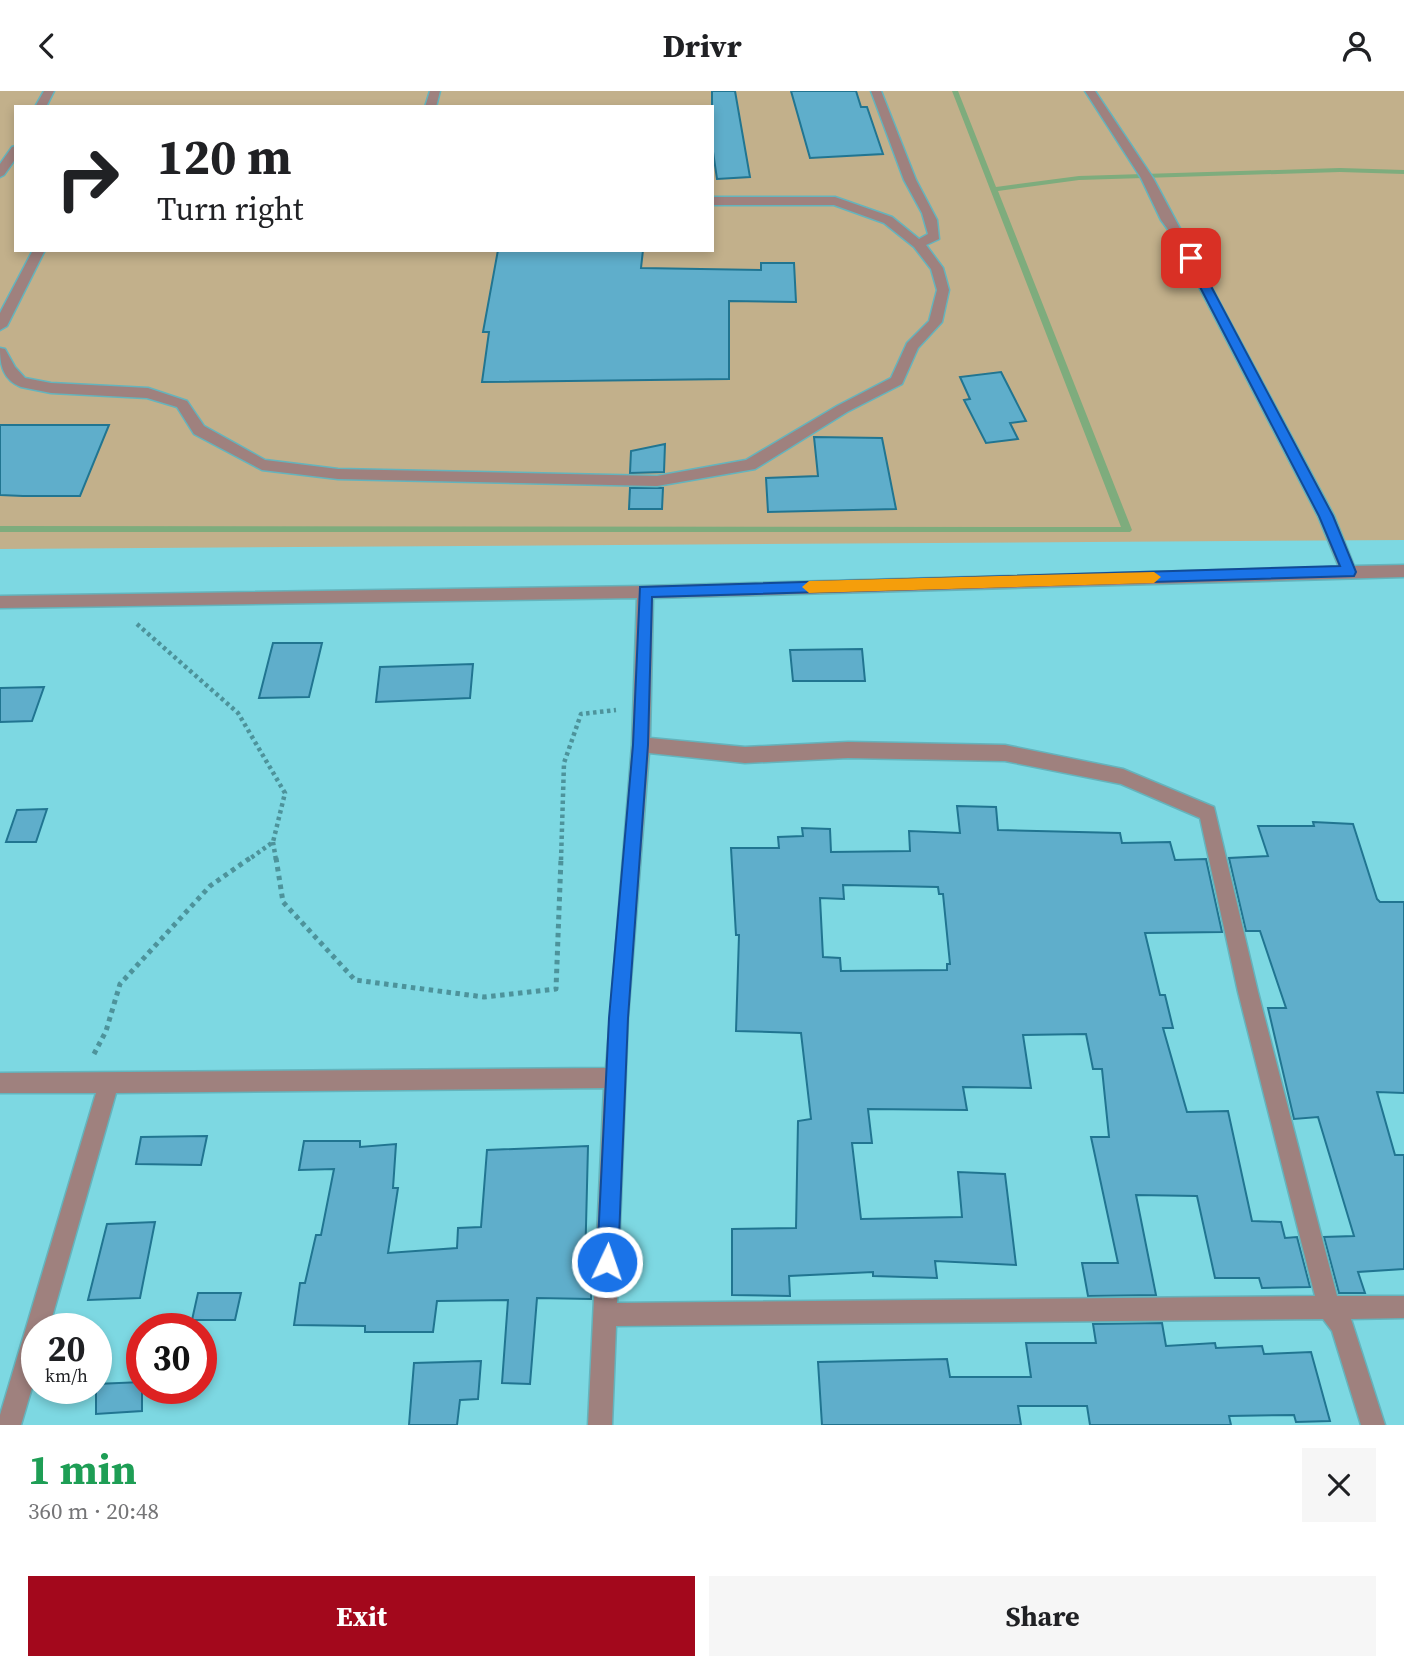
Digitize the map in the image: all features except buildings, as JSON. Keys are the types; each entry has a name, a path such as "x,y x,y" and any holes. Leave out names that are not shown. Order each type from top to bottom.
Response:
{"street":[{"path":"876,91 890,117 911,183 931,215 935,236 918,244"},
{"path":"1090,91 1147,178 1167,220 1178,234 1326,516 1349,572"},
{"path":"0,173 14,156"},
{"path":"0,352 9,370 22,382 51,388 148,393 182,404 199,430 262,465 338,474 657,481 750,465 842,409 897,381 912,346 935,322 943,290 936,268 918,244 888,220 835,201 714,201"},
{"path":"0,326 38,252"},
{"path":"0,602 645,591 1404,571"},
{"path":"600,1425 616,1078 642,708 645,591"},
{"path":"640,745 745,755 848,750 1005,753 1123,777 1208,813 1248,992 1329,1308 1342,1325 1373,1425"},
{"path":"0,1083 616,1078"},
{"path":"42,1313 108,1083"},
{"path":"605,1315 1404,1307"},
{"path":"9,1425 21,1384"}],"path":[{"path":"110,600 238,713 285,793 273,842 282,902 355,979 484,997 556,989 564,763 581,714 642,708"},
{"path":"108,1083 89,1064 106,1031 120,984 161,936 210,886 273,842"}],"shaded area":[{"path":"0,91 1404,91 1404,540 0,549"}],"waterway":[{"path":"0,529 1127,530 955,91"},
{"path":"994,189 1079,178 1340,170 1404,172"}],"slow traffic":[{"path":"809,587 1154,577"}],"route":[{"path":"607,1262 618,1018 640,745 645,591 1349,572 1326,516 1191,258"}]}
